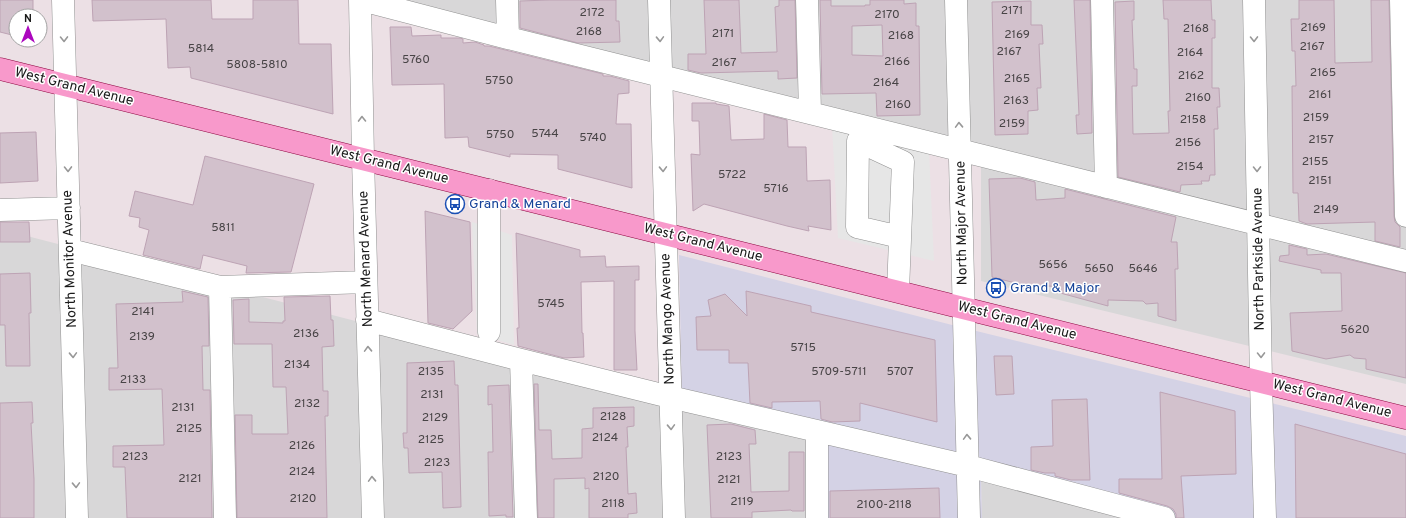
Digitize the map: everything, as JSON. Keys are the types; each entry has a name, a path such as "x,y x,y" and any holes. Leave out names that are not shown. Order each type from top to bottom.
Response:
{"main road":[{"name":"West Grand Avenue","path":"0,69 1406,418"}],"street":[{"name":"North Monitor Avenue","path":"63,0 77,518"},
{"path":"361,0 508,38 1406,261"},
{"name":"North Menard Avenue","path":"361,0 362,158 373,518"},
{"path":"507,0 508,38"},
{"name":"North Mango Avenue","path":"659,0 674,518"},
{"path":"807,0 810,112"},
{"name":"North Major Avenue","path":"956,0 969,518"},
{"path":"1102,0 1106,186"},
{"name":"North Parkside Avenue","path":"1254,0 1265,518"},
{"path":"1401,0 1406,216"},
{"path":"489,190 490,332"},
{"path":"0,210 69,208"},
{"path":"898,291 900,237"},
{"path":"70,250 220,286 366,282"},
{"path":"220,286 224,518"},
{"path":"367,320 670,397 968,466 1118,512 1164,518"},
{"path":"520,360 526,518"},
{"path":"817,431 817,518"}],"shaded area":[{"path":"375,0 1406,0 1406,384 981,281 981,152"},
{"path":"832,126 929,150 934,261 838,238"},
{"path":"472,222 512,235 514,345 477,334"},
{"path":"0,229 807,438 809,518 0,518"},
{"path":"679,255 956,326 1406,436 1406,518 1123,518 981,478 982,518 812,518 807,438 682,406"},
{"path":"981,477 1123,518 982,518"}],"building":[{"path":"0,0 33,0 33,8 8,8 8,34 0,32"},
{"path":"92,0 211,0 212,19 253,19 253,0 298,0 299,44 331,44 333,114 191,78 190,67 168,68 166,19 93,21"},
{"path":"616,0 616,21 619,21 620,42 578,43 520,28 520,1"},
{"path":"704,0 739,0 741,53 777,52 775,7 779,6 779,0 795,0 797,78 778,79 778,71 701,73 688,70 688,54 706,54"},
{"path":"820,0 831,0 831,6 865,6 870,5 870,0 904,0 904,4 916,3 916,26 919,26 920,115 877,116 876,93 822,94","holes":["882,25 883,56 852,55 852,26"]},
{"path":"1074,0 1090,0 1092,133 1077,134 1076,115 1079,115"},
{"path":"1163,0 1211,0 1212,20 1215,20 1215,38 1212,38 1212,88 1219,88 1220,107 1217,107 1218,129 1214,129 1215,175 1210,175 1209,181 1201,181 1202,184 1181,185 1180,192 1118,177 1115,2 1134,1 1134,20 1132,20 1134,69 1137,69 1137,86 1132,86 1133,134 1169,133 1168,19 1164,19"},
{"path":"1299,0 1334,0 1335,63 1372,62 1371,0 1389,0 1394,216 1395,222 1400,227 1400,247 1375,241 1375,222 1307,224 1299,221 1298,193 1293,193 1292,86 1296,86 1295,51 1292,51 1291,19 1299,19"},
{"path":"1031,1 1031,25 1042,25 1043,44 1039,44 1041,88 1037,88 1038,110 1028,111 1028,134 995,135 992,2"},
{"path":"390,27 411,27 412,36 441,35 441,38 460,38 463,39 463,43 475,42 484,46 603,74 603,76 610,76 629,81 629,93 618,94 616,124 631,124 632,188 558,169 558,155 510,154 510,157 469,147 468,137 445,138 444,84 392,85"},
{"path":"692,103 716,103 729,106 731,140 764,139 764,114 787,120 788,147 806,147 807,181 830,180 831,230 808,226 809,231 704,204 693,211 691,154 700,155 699,121 692,121"},
{"path":"36,132 38,181 0,183 0,133"},
{"path":"205,156 314,184 291,272 246,273 247,266 203,255 200,269 143,255 149,230 139,227 140,218 129,216 135,191 193,205"},
{"path":"1020,178 1035,182 1036,200 1065,198 1065,189 1176,217 1171,242 1177,242 1178,269 1175,269 1176,321 1158,316 1158,303 1146,304 1143,301 1108,300 1108,306 1053,291 1051,286 1031,287 992,277 989,179"},
{"path":"425,211 470,222 472,311 453,329 428,323"},
{"path":"0,222 29,222 30,242 0,242"},
{"path":"516,233 580,250 580,257 605,256 606,267 639,266 639,280 635,280 637,370 614,370 614,281 581,282 584,357 564,358 518,346 517,328 519,328"},
{"path":"1289,245 1307,249 1307,255 1326,254 1406,273 1406,378 1366,369 1366,359 1354,358 1350,355 1326,359 1292,351 1290,313 1342,311 1341,273 1321,273 1321,270 1279,261 1280,256 1289,255"},
{"path":"30,273 30,366 6,366 5,325 0,325 0,274"},
{"path":"182,291 208,297 209,346 202,346 203,390 210,390 212,518 127,518 125,467 113,467 113,446 164,445 162,389 109,390 109,368 118,368 116,304 183,302"},
{"path":"746,291 811,306 811,312 935,340 937,422 860,403 860,421 832,422 821,419 820,401 772,402 772,408 750,403 748,363 729,363 729,350 697,350 696,317 711,316 708,300 725,294 747,316"},
{"path":"330,296 334,346 322,347 323,391 328,391 328,416 325,416 327,518 237,518 235,415 252,415 252,434 288,434 286,387 273,387 272,344 234,344 233,300 249,299 249,322 283,323 283,321 285,321 284,297"},
{"path":"994,356 1012,356 1014,394 996,395"},
{"path":"454,361 455,385 458,385 461,507 443,508 442,472 409,473 408,448 404,448 403,433 407,433 407,363"},
{"path":"534,384 538,384 539,430 551,430 552,459 582,458 582,429 593,428 593,408 634,407 634,426 627,427 628,447 626,447 628,494 636,493 637,513 628,514 628,518 589,518 589,488 585,489 585,478 554,479 554,518 538,518"},
{"path":"509,385 513,517 506,517 506,515 489,516 488,452 493,452 492,404 488,405 488,386"},
{"path":"1160,392 1235,411 1236,474 1181,476 1184,518 1176,518 1176,514 1173,509 1167,506 1119,493 1119,479 1162,479"},
{"path":"1087,399 1090,480 1071,480 1055,476 1055,473 1045,473 1031,470 1031,447 1053,446 1052,400"},
{"path":"32,402 33,423 31,423 34,479 34,518 0,518 0,403"},
{"path":"731,424 755,430 756,444 749,444 751,492 789,491 789,452 804,452 804,511 791,510 752,512 752,518 711,518 707,425"},
{"path":"1295,424 1406,454 1406,518 1296,518"},
{"path":"939,488 940,518 830,518 830,491"}],"place":[{"name":"Grand & Menard","path":"455,204"},
{"name":"Grand & Major","path":"996,288"}]}
